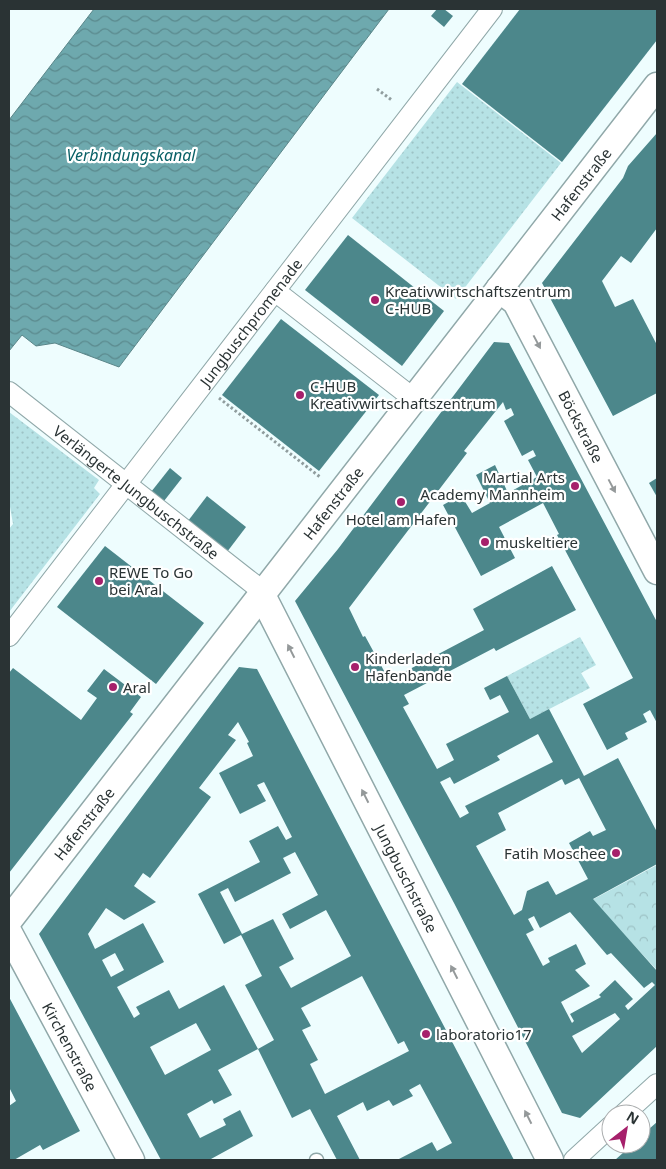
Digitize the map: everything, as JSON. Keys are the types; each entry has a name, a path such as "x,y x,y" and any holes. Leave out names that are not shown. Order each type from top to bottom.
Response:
{"street":[{"name":"Jungbuschpromenade","path":"9,636 492,9"},
{"name":"Hafenstraße","path":"9,920 657,86"},
{"name":"Böckstraße","path":"500,289 516,302 657,571"},
{"path":"275,291 414,399"},
{"name":"Verlängerte Jungbuschstraße","path":"9,392 248,579 262,594"},
{"name":"Jungbuschstraße","path":"262,594 550,1160"},
{"name":"Kirchenstraße","path":"9,933 131,1160"},
{"path":"635,1104 657,1084"},
{"path":"574,1160 601,1135"}],"path":[{"path":"202,386 341,493"}],"green space":[{"path":"457,82 561,163 456,299 352,218"},
{"path":"9,412 99,480 94,488 100,494 9,612 9,529 13,524 9,501"},
{"path":"580,637 596,665 581,673 590,688 530,719 507,676"},
{"path":"657,865 657,970 592,900"}],"water":[{"name":"Verbindungskanal","path":"94,9 389,9 119,367 55,343 36,346 22,335 9,351 9,120"}],"building":[{"path":"437,9 444,9 453,16 444,27 431,16"},
{"path":"520,9 657,9 657,40 562,162 462,84"},
{"path":"657,133 657,228 631,263 621,256 602,281 615,307 633,299 657,345 657,393 613,416 542,283 623,178 628,166"},
{"name":"Kreativwirtschaftszentrum C-HUB","path":"348,235 444,311 402,366 305,290"},
{"name":"C-HUB Kreativwirtschaftszentrum","path":"281,319 379,395 319,471 222,395"},
{"path":"494,342 509,343 657,622 657,723 650,710 643,714 647,722 625,733 628,739 607,750 583,704 633,678 557,535 559,534 543,503 499,527 515,558 481,576 443,505 461,495 472,513 490,503 476,475 495,465 508,493 537,477 528,460 536,456 533,450 522,456 504,421 514,415 511,408 506,410 503,402 464,451 467,453 349,608 363,637 365,636 389,680 484,630 473,609 552,566 576,610 496,651 494,648 404,695 409,704 403,707 437,769 454,760 446,744 509,712 500,695 490,700 484,688 507,676 530,719 549,709 584,776 618,758 657,832 657,864 593,899 657,971 657,1046 580,1118 562,1113 295,601 338,549","holes":["538,734 553,762 465,806 469,813 460,818 440,782 450,777 454,784 500,760 497,756","579,778 606,830 593,836 590,831 569,843 588,879 556,895 548,881 527,891 522,910 514,915 476,846 506,830 498,813 562,779 565,785","570,912 607,955 611,953 644,988 652,982 655,985 628,1010 625,1006 633,999 615,980 599,995 601,997 570,1014 574,1021 572,1023 561,1002 590,986 575,970 586,964 576,944 548,958 550,962 543,966 526,934 534,930 528,919 534,916 540,928","615,1013 620,1019 582,1053 572,1036"]},
{"path":"170,468 182,478 164,501 151,492"},
{"path":"657,478 657,497 649,483"},
{"path":"207,496 246,527 227,552 188,521"},
{"path":"105,546 204,623 156,684 57,607"},
{"path":"239,667 257,669 514,1160 397,1160 432,1142 437,1151 452,1143 420,1084 409,1090 413,1096 393,1106 389,1100 367,1111 363,1102 337,1116 360,1160 337,1160 310,1109 292,1118 258,1049 218,1070 232,1095 214,1104 212,1100 187,1114 200,1138 226,1125 223,1119 240,1110 253,1136 212,1160 161,1160 39,934","holes":["238,722 249,742 247,743 253,756 219,773 240,814 266,801 257,785 264,782 292,837 286,840 278,826 249,841 260,862 198,894 224,944 241,935 262,976 245,985 274,1040 258,1049 224,985 179,1009 169,990 136,1007 140,1014 134,1018 117,987 164,962 143,923 95,949 88,934 106,908 124,920 156,902 134,886 143,873 150,878 211,797 199,788 236,740 228,735","295,852 318,895 282,914 290,929 326,910 351,956 291,988 279,967 294,959 273,919 242,934 220,892 228,888 235,902 291,873 283,858","115,953 124,970 111,977 102,960","362,976 398,1044 404,1041 409,1051 325,1094 310,1064 318,1060 302,1030 311,1026 301,1008","196,1023 211,1050 165,1075 150,1047"]},
{"path":"13,668 81,720 97,698 87,691 104,669 141,697 130,712 133,714 9,873 9,673"},
{"path":"9,997 80,1131 43,1150 40,1145 14,1160 9,1160 9,1106 16,1101 9,1087"},
{"path":"657,1122 657,1160 615,1160 622,1154 651,1154 651,1127"}],"place":[{"name":"Kreativwirtschaftszentrum C-HUB","path":"375,300"},
{"name":"C-HUB Kreativwirtschaftszentrum","path":"300,395"},
{"name":"Martial Arts Academy Mannheim","path":"575,486"},
{"name":"Hotel am Hafen","path":"401,502"},
{"name":"muskeltiere","path":"485,542"},
{"name":"REWE To Go bei Aral","path":"99,581"},
{"name":"Kinderladen Hafenbande","path":"355,667"},
{"name":"Aral","path":"113,687"},
{"name":"Fatih Moschee","path":"616,853"},
{"name":"laboratorio17","path":"426,1034"}]}
